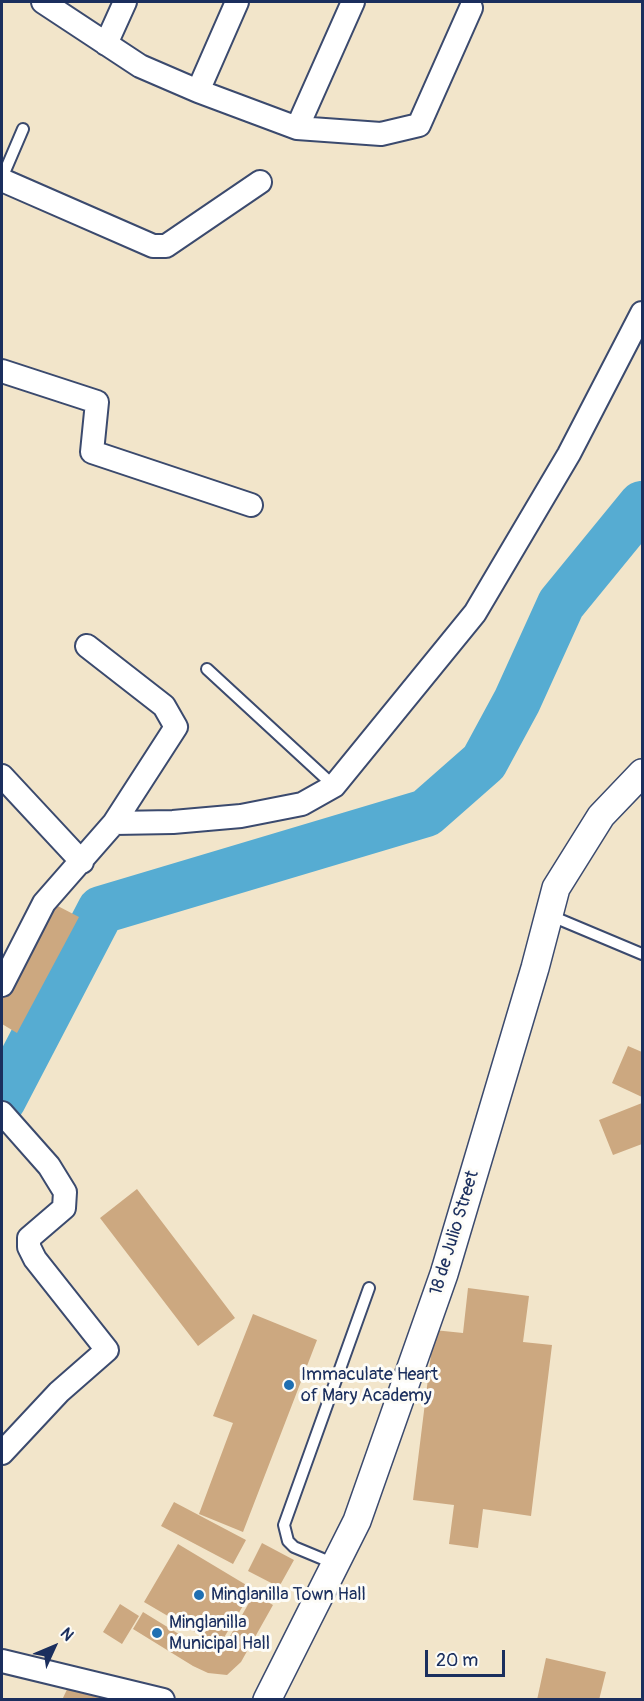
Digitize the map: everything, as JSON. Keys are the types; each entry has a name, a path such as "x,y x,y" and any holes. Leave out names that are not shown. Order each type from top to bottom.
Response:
{"street":[{"path":"44,2 140,66 198,91 297,128 381,134 419,124 471,8"},
{"path":"106,44 125,2"},
{"path":"198,91 237,2"},
{"path":"297,128 353,2"},
{"path":"2,179 153,246 166,246 260,182"},
{"path":"114,823 173,822 241,816 302,804 334,786 475,613 569,454 642,313"},
{"path":"2,371 97,402 92,452 251,505"},
{"path":"2,985 44,903 114,823 176,728 164,706 87,646"},
{"name":"18 de Julio Street","path":"267,1700 357,1521 444,1274 535,968 556,888 601,816 642,773"},
{"path":"2,776 82,862"},
{"path":"2,1113 49,1166 65,1192 64,1208 29,1238 29,1247 35,1259 107,1350 59,1392 2,1453"},
{"path":"2,1661 163,1700"}],"lane":[{"path":"2,179 23,129"},
{"path":"207,669 334,786"},
{"path":"549,915 642,954"},
{"path":"335,1564 294,1547 288,1541 284,1525 369,1288"}],"building":[{"path":"50,902 79,917 17,1033 2,1024 2,993"},
{"path":"628,1046 642,1052 642,1097 612,1083"},
{"path":"642,1103 642,1144 613,1155 599,1120"},
{"path":"137,1189 235,1318 198,1346 100,1218"},
{"path":"468,1288 529,1296 523,1342 552,1345 531,1516 483,1509 478,1548 449,1544 454,1505 413,1500 434,1330 463,1333"},
{"name":"Immaculate Heart of Mary Academy","path":"253,1314 317,1340 243,1532 199,1514 233,1423 213,1416"},
{"path":"174,1502 246,1540 233,1564 161,1526"},
{"path":"262,1543 294,1560 279,1587 248,1571"},
{"name":"Minglanilla Town Hall","path":"178,1544 253,1589 219,1646 144,1602"},
{"name":"Minglanilla Municipal Hall","path":"254,1594 273,1605 241,1662 227,1675 208,1673 193,1666 133,1629 143,1612 200,1647 214,1652 225,1645"},
{"path":"120,1604 139,1616 122,1644 103,1632"},
{"path":"546,1658 606,1672 599,1700 537,1700"},
{"path":"71,1681 133,1700 62,1700"}],"waterway":[{"path":"2,1100 101,910 426,813 484,762 517,701 561,604 642,505"}],"place":[{"name":"Immaculate Heart of Mary Academy","path":"289,1385"},
{"name":"Minglanilla Town Hall","path":"199,1595"},
{"name":"Minglanilla Municipal Hall","path":"157,1633"}]}
